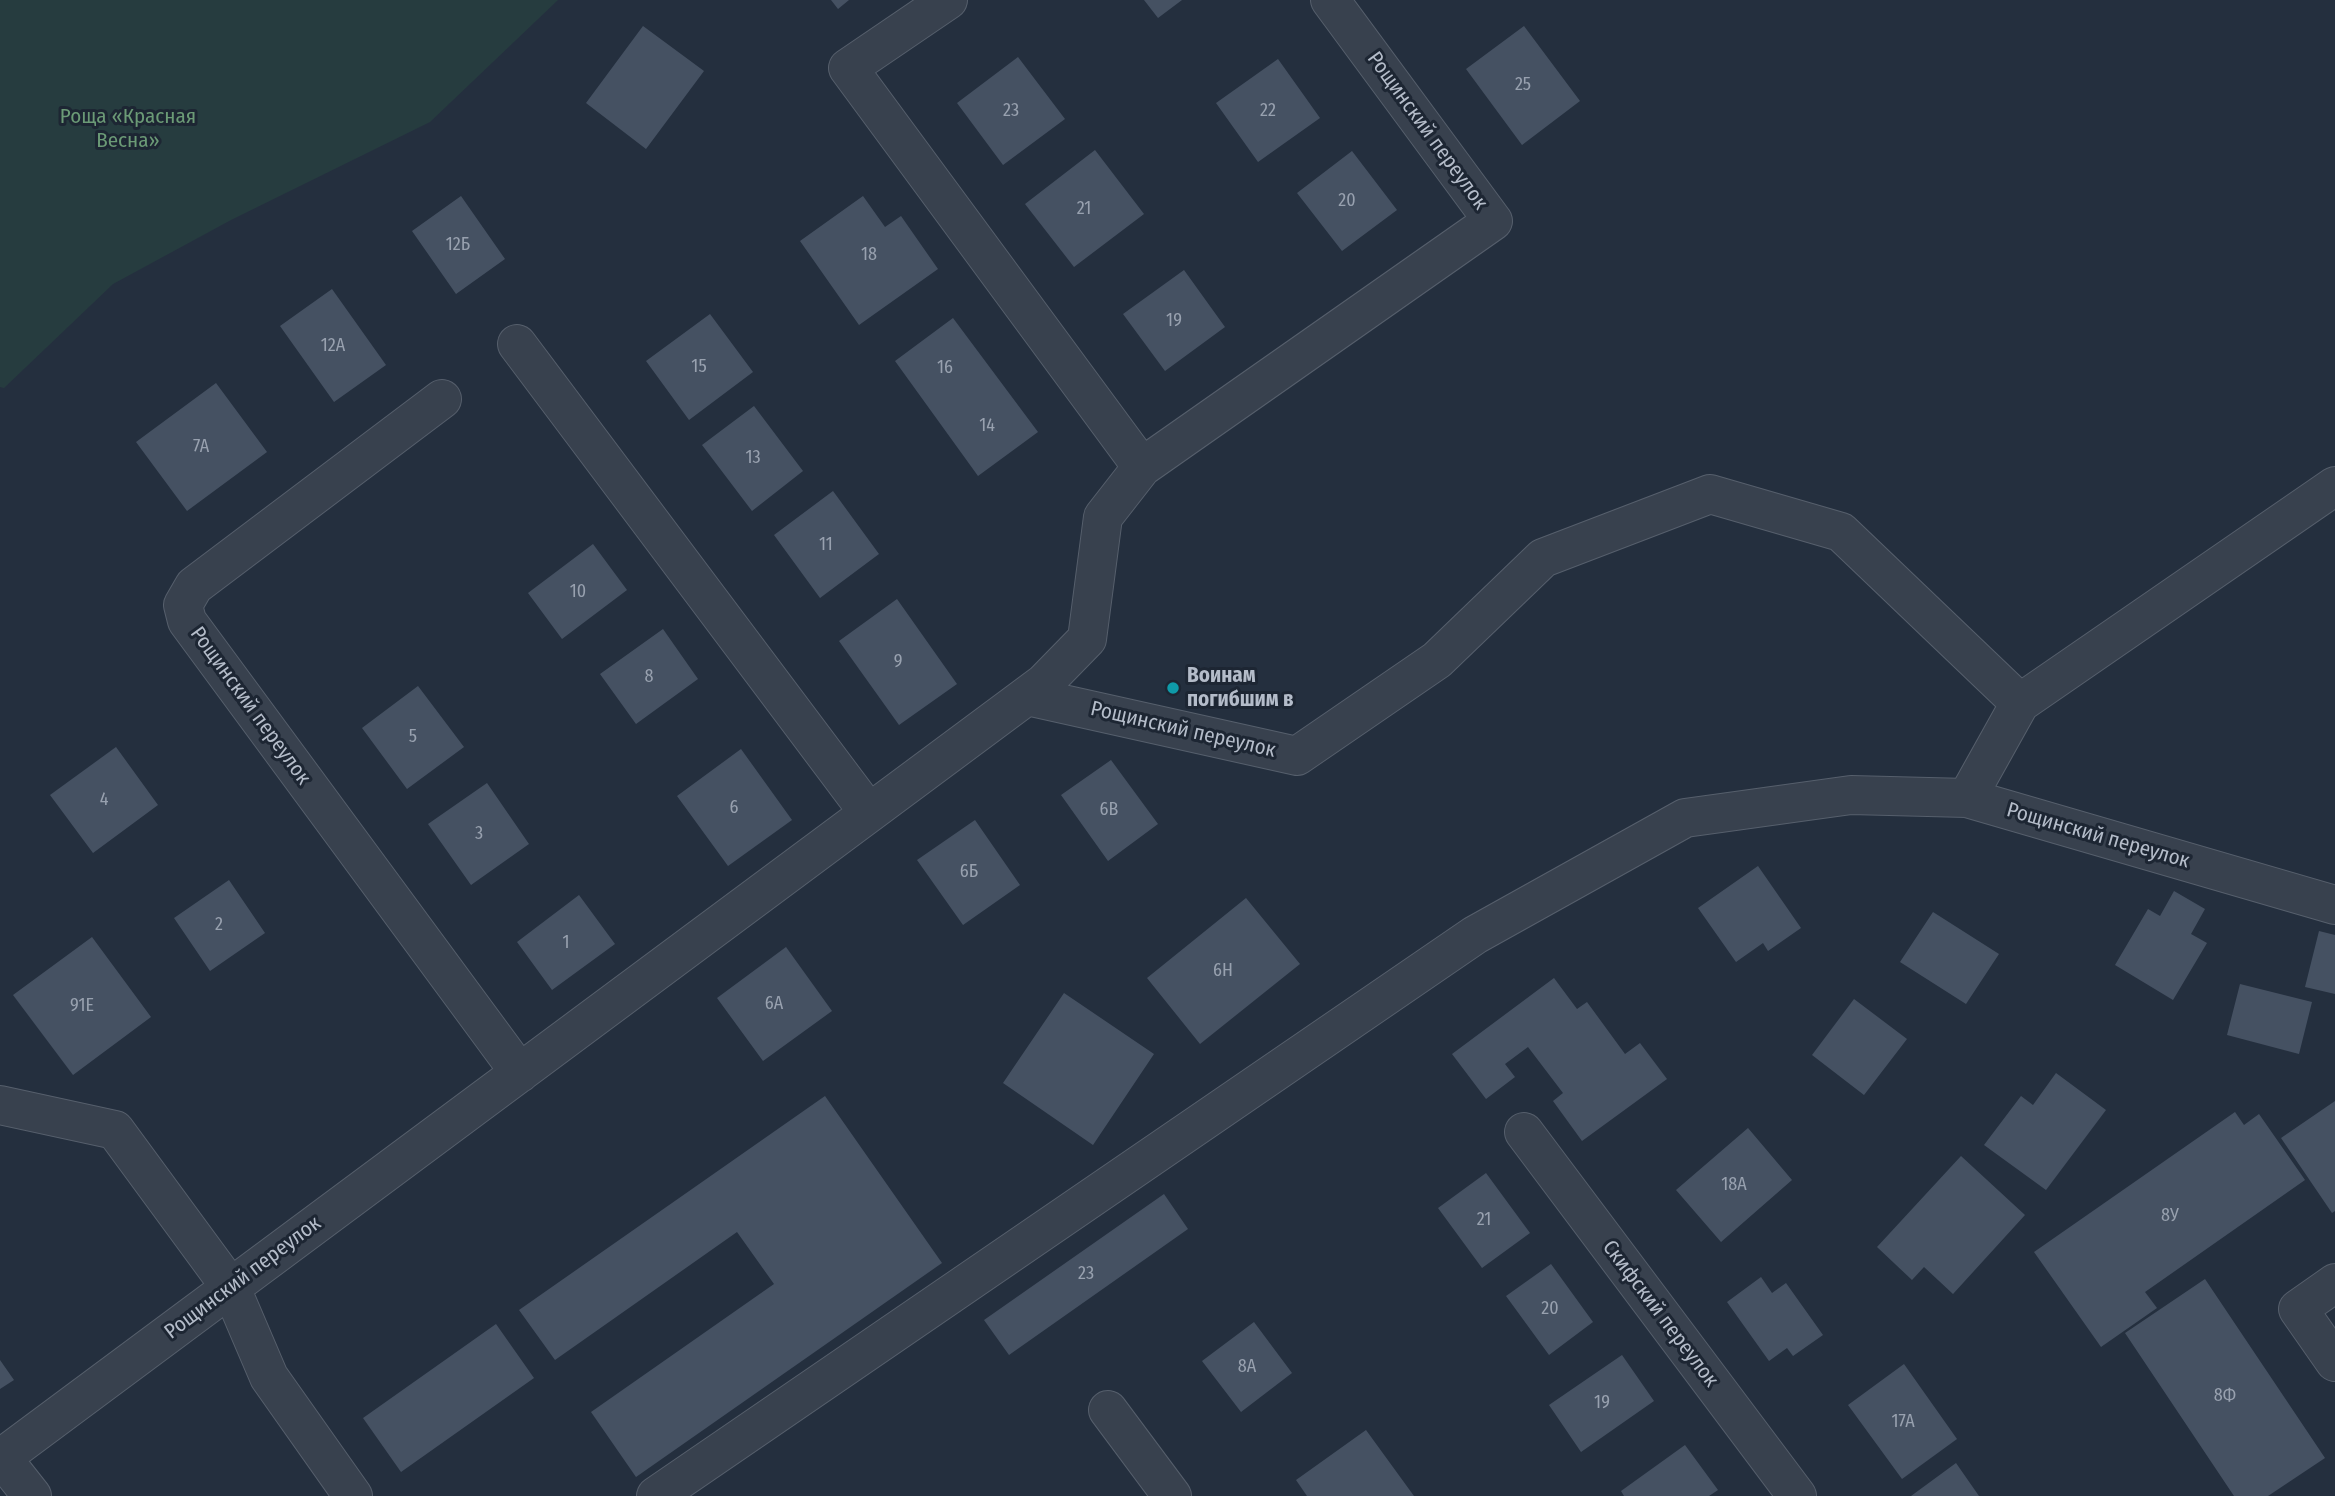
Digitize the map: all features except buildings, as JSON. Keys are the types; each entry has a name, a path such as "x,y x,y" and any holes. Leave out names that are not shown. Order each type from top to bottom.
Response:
{"street":[{"path":"948,0 848,68 1142,467"},
{"name":"Рощинский переулок","path":"1,1458 1044,683 1087,639 1103,517 1142,467 1493,222 1330,0"},
{"path":"517,344 869,813"},
{"name":"Рощинский переулок","path":"442,400 194,586 183,605 187,621 520,1073"},
{"path":"1967,798 2020,702 2335,486"},
{"name":"Рощинский переулок","path":"1027,696 1297,756 1437,660 1543,558 1710,494 1841,532 2020,702"},
{"name":"Рощинский переулок","path":"656,1496 1475,935 1685,818 1852,795 1967,798 2335,905"},
{"path":"0,1105 115,1130 231,1288 269,1377 352,1496"},
{"name":"Скифский переулок","path":"1524,1132 1797,1496"},
{"path":"2335,1283 2298,1309 2335,1363"},
{"path":"1108,1410 1172,1496"},
{"path":"1,1458 32,1496"}],"green space":[{"name":"Роща «Красная Весна»","path":"0,0 558,0 430,122 231,220 113,284 4,388 0,387"}],"place":[{"name":"Воинам погибшим в","path":"1173,688"}]}
